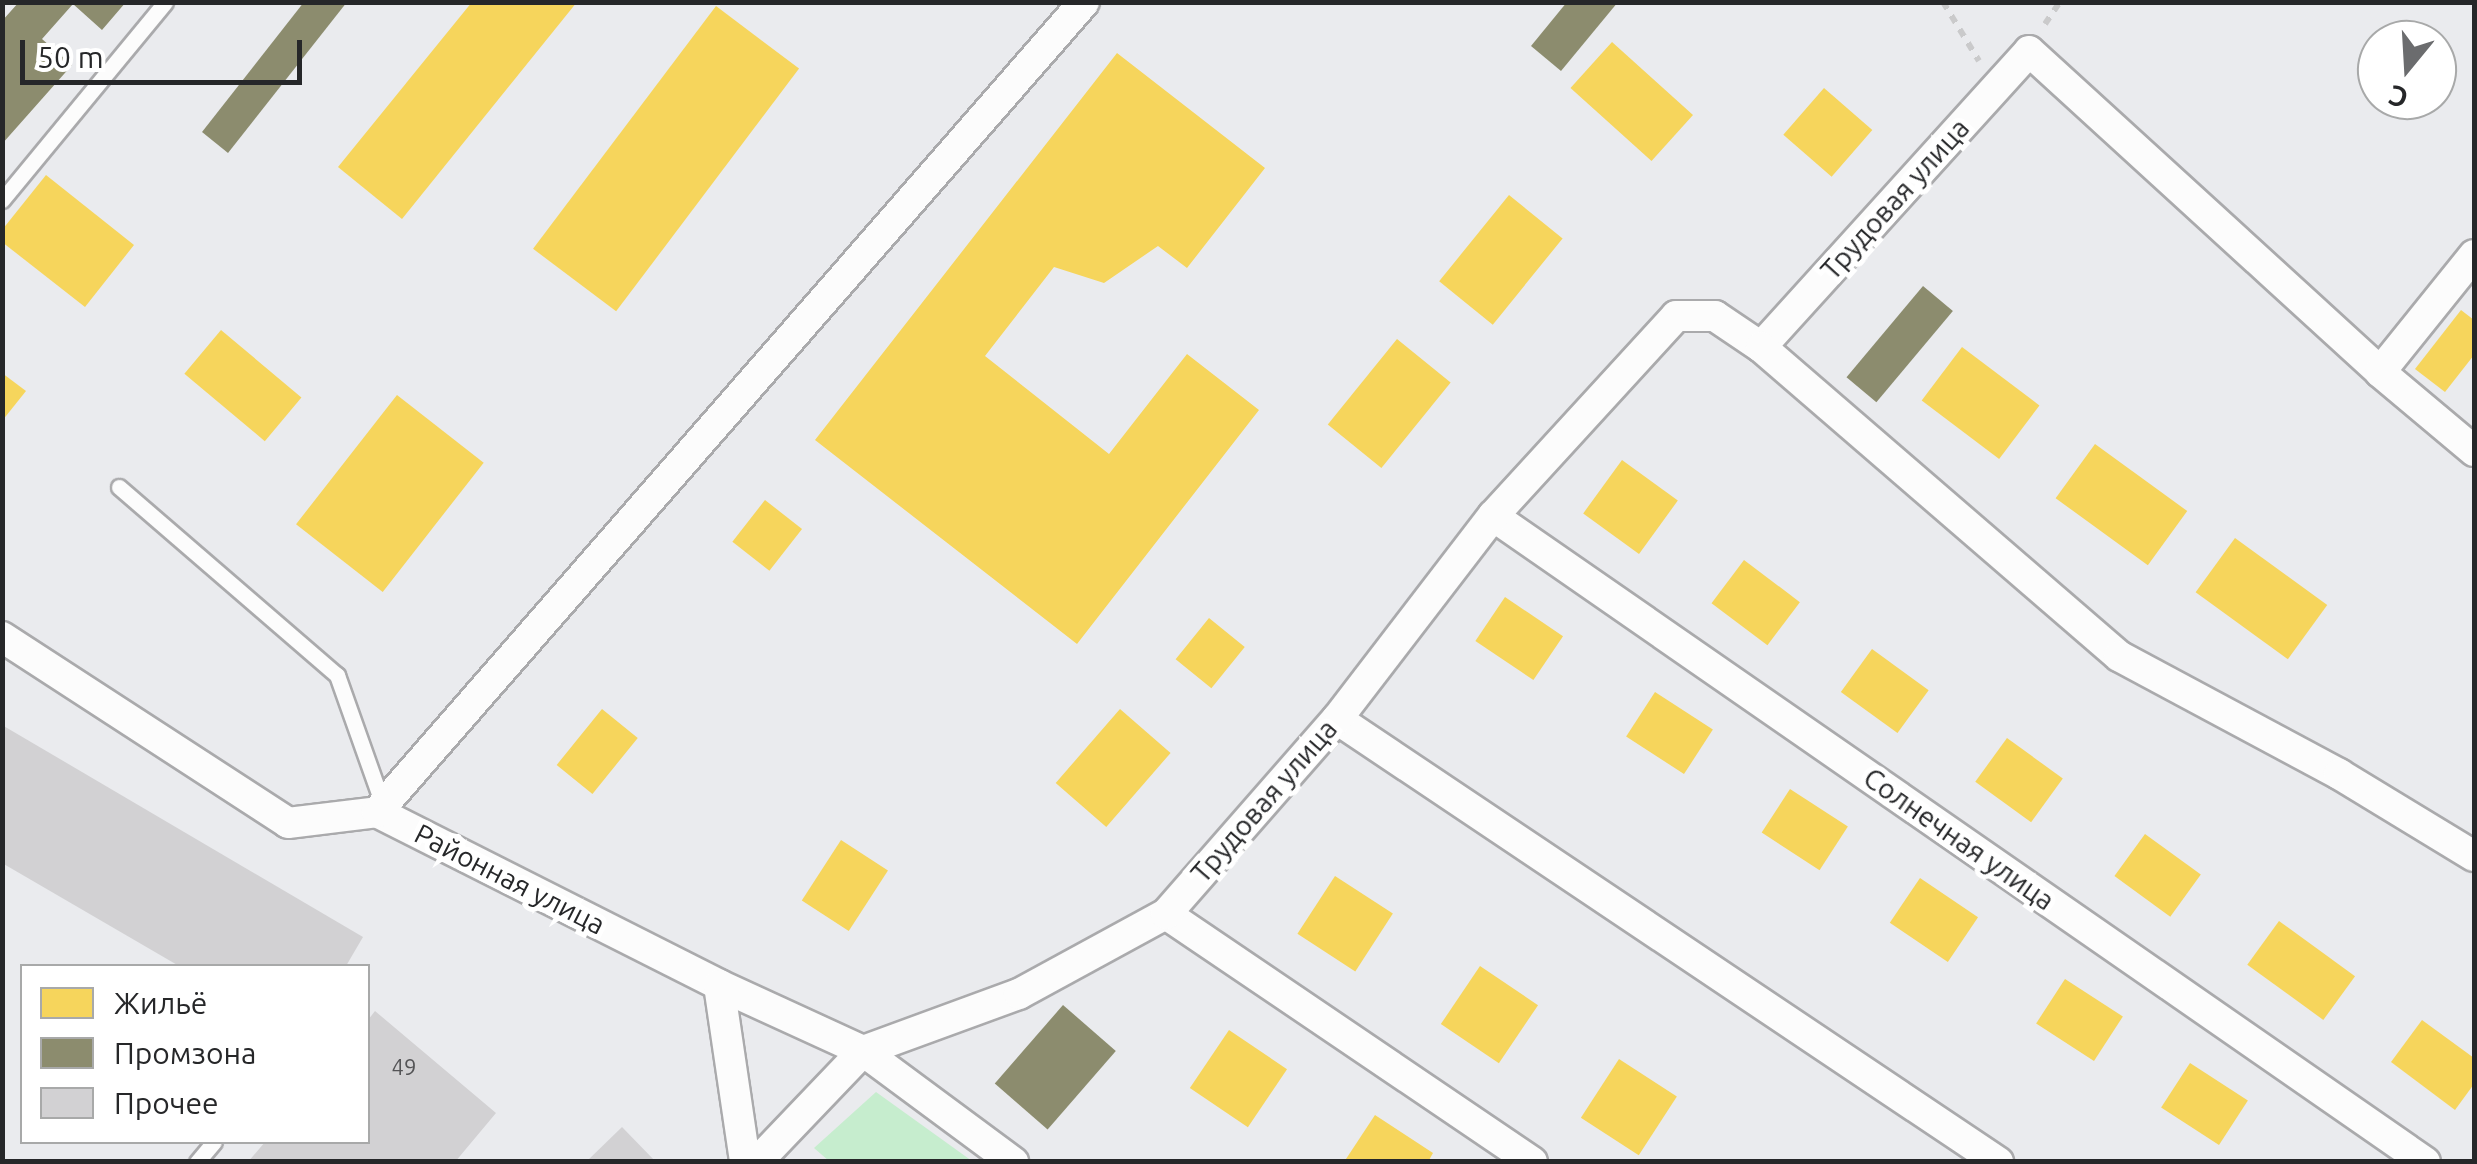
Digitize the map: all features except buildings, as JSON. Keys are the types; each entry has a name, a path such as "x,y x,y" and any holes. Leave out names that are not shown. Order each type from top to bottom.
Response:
{"street":[{"path":"2,637 288,822 380,808 1084,2"},
{"name":"Трудовая улица","path":"757,1162 862,1051 1019,994 1166,914 1337,719 1493,516 1676,316 1715,316 1760,347 2028,51 2380,372"},
{"path":"2474,255 2380,372 2474,450"},
{"path":"1760,347 2120,656 2339,774 2474,856"},
{"name":"Солнечная улица","path":"1493,516 2425,1162"},
{"path":"1337,719 1998,1162"},
{"name":"Районная улица","path":"380,808 719,985 862,1051 1013,1162"},
{"path":"1166,914 1532,1162"},
{"path":"719,985 745,1162"}],"lane":[{"path":"2,200 165,2"},
{"path":"119,488 337,675 380,808"}],"path":[{"path":"1943,2 1996,88"}],"green space":[{"path":"876,1092 972,1161 829,1161 814,1148"}]}
